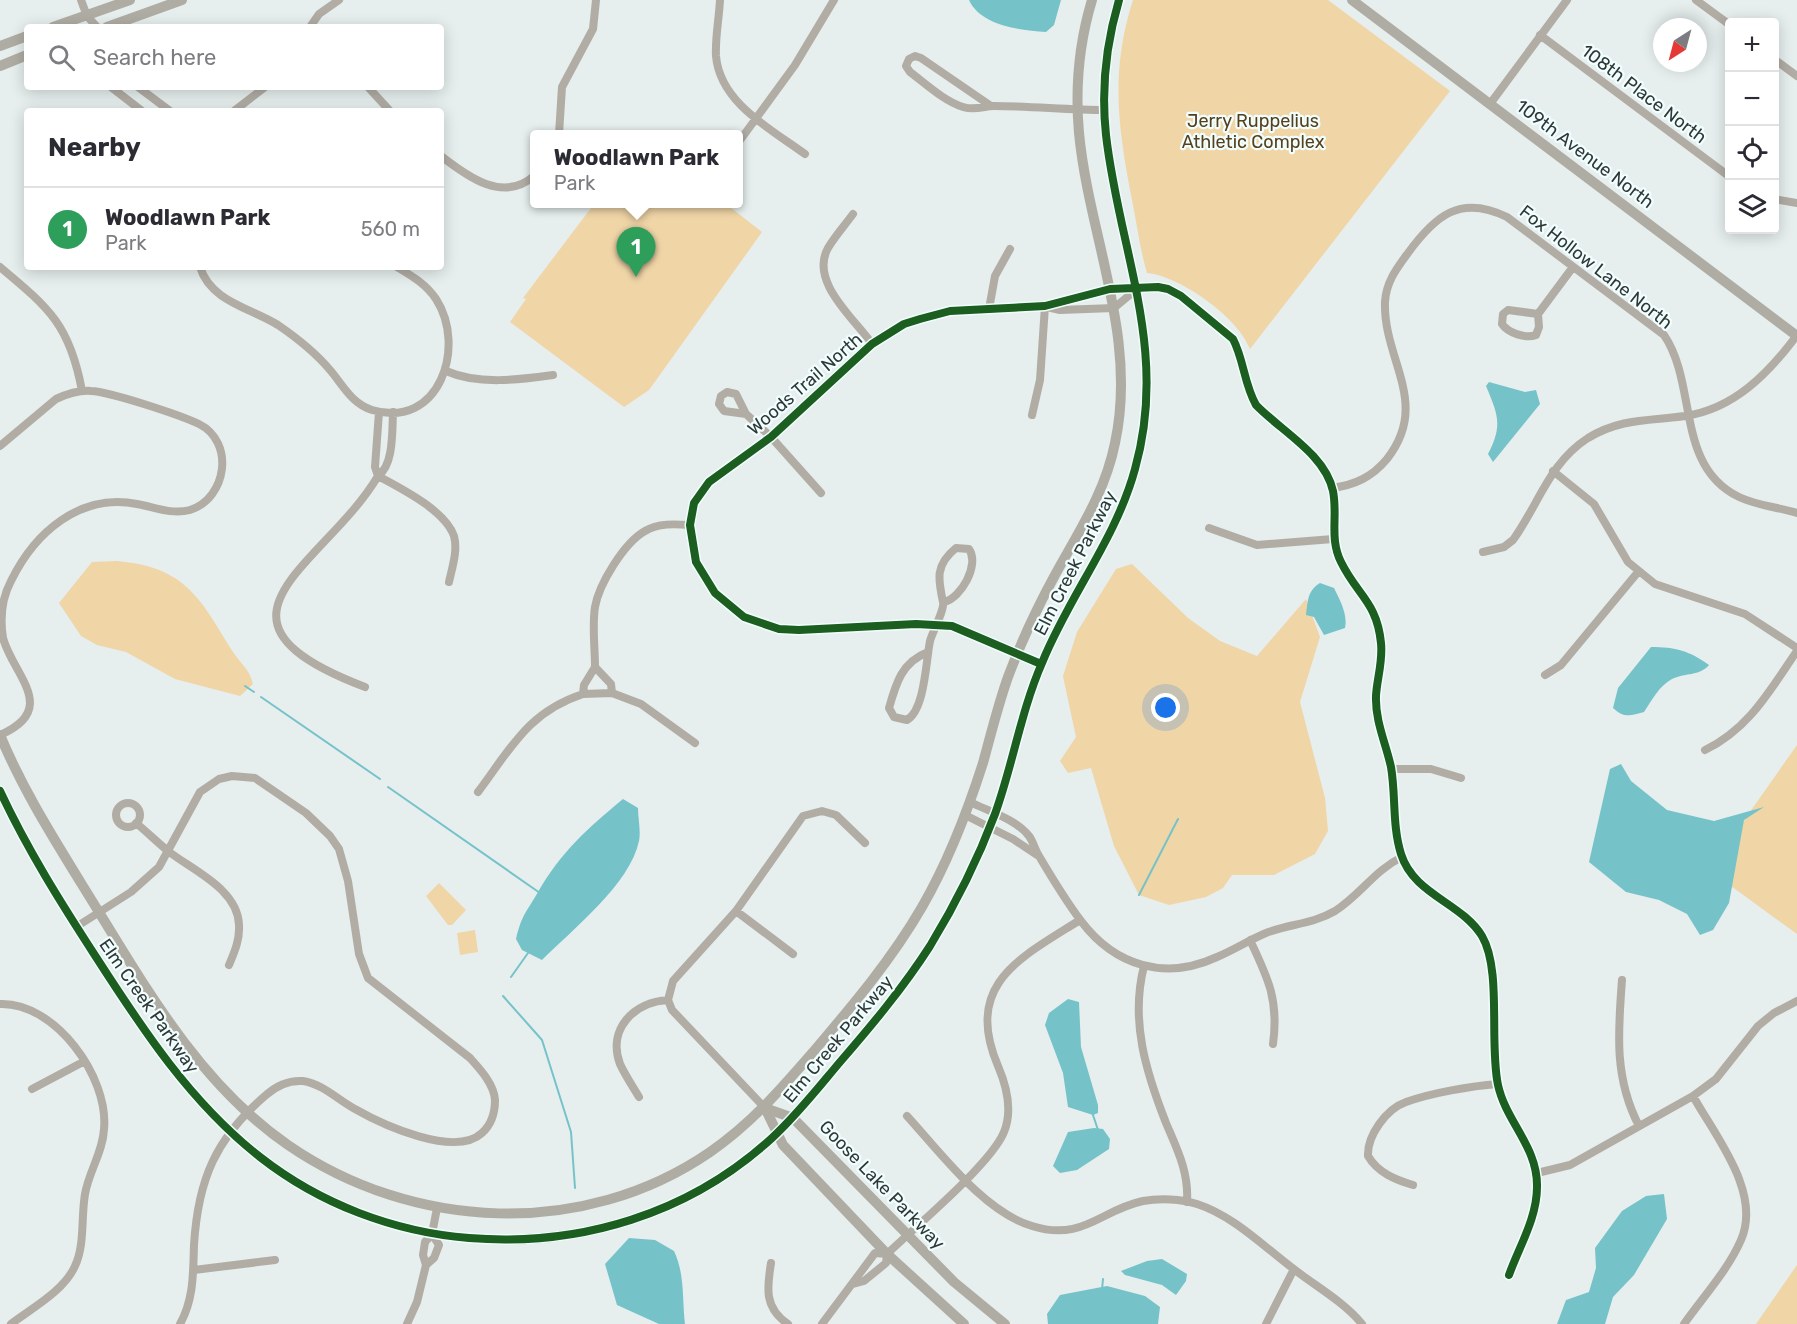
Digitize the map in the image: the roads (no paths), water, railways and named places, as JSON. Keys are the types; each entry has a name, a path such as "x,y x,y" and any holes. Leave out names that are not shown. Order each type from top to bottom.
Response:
{"street":[{"path":"81,0 86,22 130,0"},
{"path":"115,24 182,0"},
{"path":"312,24 319,14 339,0"},
{"path":"559,130 562,87 593,29 596,0"},
{"path":"720,0 716,41 719,72 735,99 756,118 805,154"},
{"path":"743,137 795,65 834,0"},
{"name":"Elm Creek Parkway","path":"0,735 19,780 98,912 197,1059 249,1113 285,1143 324,1167 389,1196 437,1208 512,1215 552,1211 618,1197 685,1168 721,1144 765,1108 846,1014 898,946 941,871 965,815 997,709 1018,652 1040,604 1093,510 1107,474 1120,410 1122,373 1114,308 1086,180 1077,110 1080,48 1092,0"},
{"name":"Elm Creek Parkway","path":"0,790 44,876 166,1062 230,1132 284,1174 326,1198 372,1217 432,1234 505,1240 547,1239 620,1224 663,1208 702,1189 737,1166 793,1118 908,978 956,900 994,814 1041,664 1061,620 1106,542 1134,474 1141,446 1147,387 1144,327 1138,288 1115,186 1105,110 1108,48 1119,0"},
{"name":"109th Avenue North","path":"1352,0 1797,336"},
{"path":"1490,104 1567,0"},
{"path":"1696,0 1725,21"},
{"name":"108th Place North","path":"1540,35 1725,173"},
{"path":"0,46 24,37"},
{"path":"0,66 24,56"},
{"path":"991,105 921,58 915,56 909,59 906,66 910,72 950,101 964,108 980,110 991,105 1105,110"},
{"path":"1779,63 1796,75"},
{"path":"115,90 138,108"},
{"path":"142,90 166,108"},
{"path":"238,108 261,90"},
{"path":"371,90 387,108"},
{"path":"444,158 491,187 517,187 530,179"},
{"path":"1779,200 1797,203"},
{"name":"Fox Hollow Lane North","path":"1332,488 1357,483 1371,476 1391,453 1402,432 1406,406 1386,316 1386,291 1396,270 1431,224 1454,210 1487,209 1507,217 1664,334 1678,363 1688,415 1702,460 1722,486 1762,506 1797,513"},
{"path":"854,214 827,250 823,269 828,285 872,344"},
{"path":"989,309 995,276 1010,249"},
{"path":"0,267 46,307 59,323 77,364 82,391"},
{"path":"1538,314 1508,310 1503,314 1502,324 1505,329 1532,337 1539,331 1538,314 1573,267"},
{"path":"201,270 207,282 215,291 296,338 330,370 350,397 359,405 379,412 405,412 423,403 434,392 446,371 449,341 442,309 430,290 402,270"},
{"path":"1114,308 1138,288"},
{"name":"Woods Trail North","path":"1041,664 1018,652 952,626 936,624 799,630 760,624 728,606 715,593 696,562 690,525 694,503 709,482 771,437 872,344 904,324 951,311 1045,306 1110,289 1138,288 1168,289 1233,339 1239,350 1251,396 1257,405 1321,465 1332,488"},
{"path":"1032,415 1040,380 1045,306"},
{"name":"Woods Trail North","path":"1045,306 1060,310 1114,308"},
{"path":"1483,552 1504,547 1513,540 1553,471 1575,448 1604,430 1640,418 1688,415 1721,405 1757,382 1797,336"},
{"path":"446,371 479,380 553,375"},
{"path":"0,446 56,399 82,391 102,393 205,428 221,448 223,467 221,477 211,495 189,510 170,511 127,502 101,503 70,514 39,538 12,579 3,603 3,636 11,658 29,689 28,711 20,723 0,735"},
{"path":"379,412 375,467 378,476 428,507 450,527 455,546 449,582"},
{"path":"365,687 339,676 302,654 279,633 274,617 278,600 299,570 361,501 378,476 384,472 390,451 393,412"},
{"path":"746,414 771,437 821,493"},
{"path":"1553,471 1594,504 1620,550 1638,572 1670,591 1745,614 1797,650 1745,723 1731,735 1705,750"},
{"path":"1332,488 1333,539 1341,564 1365,595 1379,627 1382,660 1376,696 1377,716 1391,769 1395,833 1402,857 1420,885 1472,925 1481,936 1487,950 1493,978 1492,1017 1498,1084 1509,1115 1528,1144 1537,1173 1538,1191 1533,1212 1509,1275"},
{"path":"584,694 584,685 595,667 595,609 606,577 633,540 645,531 665,525 690,525"},
{"path":"1209,528 1257,545 1333,539"},
{"path":"928,652 916,657 904,668 889,708 894,717 907,720 915,713 928,663 928,652 944,602 938,583 941,566 947,555 956,548 969,549 974,556 968,576 950,600 944,602"},
{"path":"1545,675 1561,665 1638,572"},
{"path":"595,667 612,684 612,693"},
{"path":"478,792 537,716 553,706 584,694 612,693 641,704 695,742"},
{"path":"1391,769 1424,768 1461,778"},
{"path":"76,927 146,880 169,852 200,792 219,779 232,776 255,778 306,813 330,836 345,865 359,954 368,978 470,1058 480,1069 494,1096 493,1118 488,1127 480,1135 461,1143 417,1135 385,1124 354,1109 316,1085 303,1081 278,1086 222,1141 206,1173 196,1222 194,1270 189,1305 180,1324"},
{"path":"970,802 1014,824 1029,836 1038,855 1080,920 1095,938 1125,960 1144,966 1181,969 1217,957 1250,940 1315,920 1350,900 1375,874 1402,857"},
{"path":"865,843 836,815 822,811 803,816 736,911 678,974 670,988 668,1000 680,1020 765,1108 775,1135 887,1254 964,1324"},
{"path":"965,815 989,826 1038,855"},
{"path":"136,823 169,852 214,883 231,903 240,923 236,948 229,965"},
{"path":"736,911 793,954"},
{"path":"853,1284 864,1281 886,1263 887,1254 996,1146 1008,1118 1007,1088 987,1033 986,1019 992,991 1004,974 1018,961 1080,920"},
{"path":"1250,940 1271,984 1276,1024 1273,1044"},
{"path":"1144,966 1137,1008 1143,1052 1150,1081 1186,1174 1187,1202"},
{"path":"1622,980 1618,1062 1624,1090 1639,1126"},
{"path":"639,1097 621,1065 617,1037 627,1018 637,1008 648,1003 668,1000"},
{"path":"1537,1173 1570,1165 1693,1096 1716,1079 1758,1026 1774,1013 1797,1001"},
{"path":"0,1004 23,1007 50,1019 63,1032 83,1062 100,1094 105,1127 85,1191 79,1255 69,1277 11,1324"},
{"path":"32,1089 83,1062"},
{"path":"1413,1185 1397,1180 1382,1171 1368,1156 1371,1137 1384,1119 1404,1102 1498,1084"},
{"path":"1684,1324 1734,1254 1742,1238 1747,1207 1745,1192 1737,1174 1693,1096"},
{"name":"Goose Lake Parkway","path":"765,1108 793,1118 954,1282 1005,1324"},
{"path":"907,1116 999,1210 1018,1222 1052,1230 1083,1228 1127,1205 1161,1199 1187,1202 1226,1218 1349,1310 1362,1324"},
{"path":"407,1324 417,1302 426,1265 423,1255 425,1242 432,1234 437,1208"},
{"path":"426,1265 434,1258 439,1245 432,1234"},
{"path":"822,1324 853,1284 857,1274 875,1253 887,1254"},
{"path":"194,1270 275,1260"},
{"path":"771,1263 768,1298 776,1315 788,1324"},
{"path":"1266,1324 1294,1269"}],"water":[{"path":"969,0 1061,0 1054,25 1046,32 1013,28 992,21 982,16"},
{"path":"1489,382 1525,392 1536,390 1540,404 1493,462 1488,454 1496,435 1497,420 1486,386"},
{"path":"1320,583 1334,588 1345,618 1345,628 1324,635 1314,617 1306,615 1310,593"},
{"path":"1651,647 1682,651 1709,665 1697,673 1677,677 1667,682 1644,712 1624,715 1613,708 1618,688"},
{"path":"1621,764 1631,781 1667,810 1714,821 1764,807 1744,820 1729,903 1713,930 1700,935 1687,914 1659,900 1626,892 1589,862 1610,769"},
{"path":"623,799 638,808 640,833 634,857 624,873 599,905 542,960 522,950 516,939 520,924 547,878 576,842"},
{"path":"1068,999 1079,1002 1081,1047 1098,1105 1098,1113 1093,1115 1068,1107 1063,1073 1045,1025 1049,1013"},
{"path":"1103,1129 1110,1139 1109,1149 1077,1170 1060,1173 1053,1166 1068,1132"},
{"path":"1664,1194 1667,1219 1634,1275 1613,1297 1605,1324 1557,1324 1566,1300 1589,1292 1596,1268 1595,1248 1622,1211 1646,1196"},
{"path":"629,1238 655,1240 674,1251 682,1278 685,1324 659,1324 617,1305 605,1264"},
{"path":"1162,1259 1187,1274 1186,1281 1176,1295 1162,1285 1125,1275 1121,1271 1147,1261"},
{"path":"1107,1286 1145,1296 1160,1307 1158,1324 1048,1324 1047,1314 1060,1295"}],"waterway":[{"path":"245,686 254,692"},
{"path":"261,697 380,779"},
{"path":"388,787 540,893"},
{"path":"1139,895 1178,819"},
{"path":"511,977 528,953"},
{"path":"503,996 542,1040 571,1132 575,1188"},
{"path":"1092,1112 1098,1130"},
{"path":"1102,1290 1103,1279"}],"place":[{"name":"Woodlawn Park","path":"636,277"}],"park label":[{"name":"Jerry Ruppelius Athletic Complex","path":"1253,131"}]}
